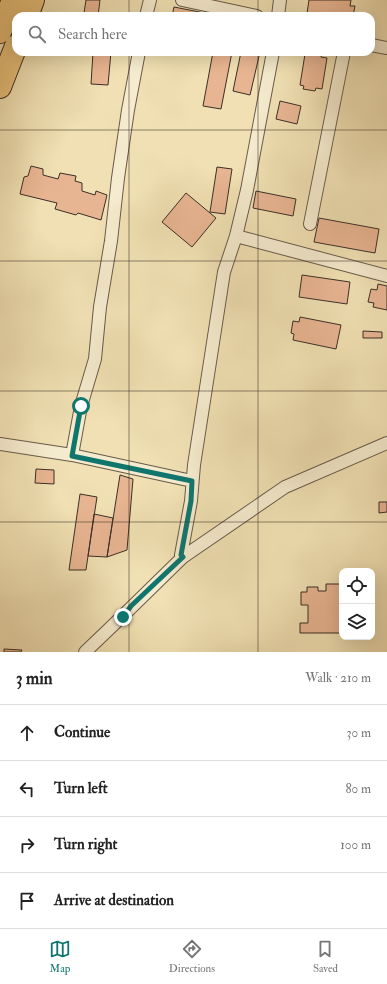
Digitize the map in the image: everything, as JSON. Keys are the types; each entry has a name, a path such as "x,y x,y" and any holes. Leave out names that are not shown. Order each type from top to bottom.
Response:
{"highway":[{"path":"0,32 13,7 33,0"},
{"path":"0,87 12,56"}],"street":[{"path":"147,12 150,0"},
{"path":"182,0 238,12"},
{"path":"278,12 280,0"},
{"path":"375,46 387,48"},
{"path":"72,456 81,406 96,359 100,308 111,242 118,178 128,110 139,56"},
{"path":"183,557 181,555 191,501 192,481 224,272 236,236 249,182 272,56"},
{"path":"310,224 343,56"},
{"path":"236,236 387,276"},
{"path":"85,652 123,617 131,606 183,557 285,487 387,443"},
{"path":"0,444 72,456 192,481"}],"building":[{"path":"86,0 100,0 98,12 84,12"},
{"path":"309,0 351,0 350,6 355,6 354,12 307,12"},
{"path":"174,7 200,12 173,12"},
{"path":"93,56 111,56 108,85 91,84"},
{"path":"212,56 231,56 221,109 203,106"},
{"path":"240,56 259,56 250,95 233,91"},
{"path":"305,56 321,56 327,58 322,89 316,88 315,91 303,89 304,86 300,85"},
{"path":"280,101 301,106 297,124 276,119"},
{"path":"31,166 43,169 43,175 58,179 60,173 76,176 75,181 82,183 82,191 95,195 96,191 107,195 101,220 78,213 76,215 55,209 57,203 20,194 24,177 28,176"},
{"path":"217,167 232,169 225,214 210,212"},
{"path":"256,191 296,199 293,216 253,208"},
{"path":"186,193 216,218 192,247 162,222"},
{"path":"319,218 379,229 375,253 314,242"},
{"path":"302,275 350,282 347,304 299,297"},
{"path":"378,284 387,286 387,310 373,307 374,303 368,302 371,289 377,290"},
{"path":"300,317 341,325 336,349 293,340 294,334 291,333 293,321 299,322"},
{"path":"363,331 382,332 382,338 363,338"},
{"path":"36,469 54,470 54,484 35,483"},
{"path":"120,475 133,479 127,550 107,557"},
{"path":"80,494 97,497 86,570 69,570"},
{"path":"379,502 387,502 387,512 379,513"},
{"path":"94,514 113,518 107,557 88,556"},
{"path":"326,584 339,584 339,633 300,633 300,623 308,623 308,605 301,605 301,592 307,592 307,587 318,587 318,591 326,591"},
{"path":"4,649 22,650 21,652 4,652"}],"route":[{"path":"81,406 72,456 192,481 191,501 181,555 183,557 131,606 123,617"}]}
